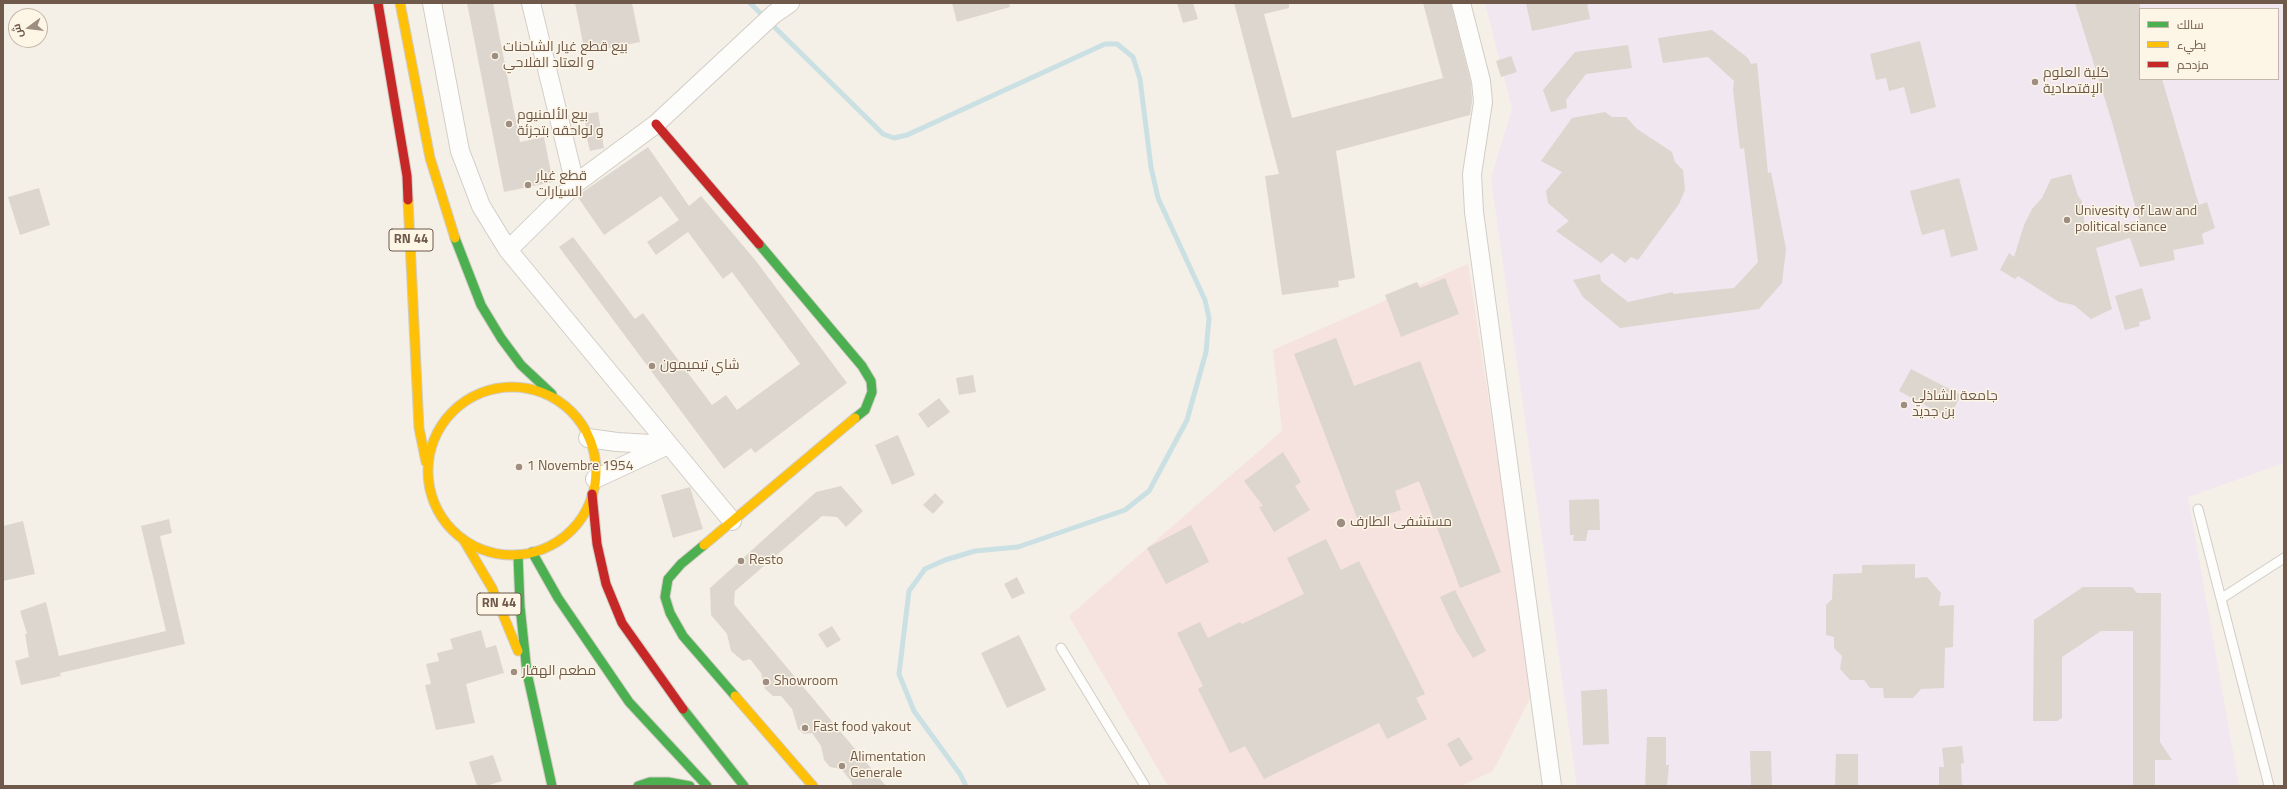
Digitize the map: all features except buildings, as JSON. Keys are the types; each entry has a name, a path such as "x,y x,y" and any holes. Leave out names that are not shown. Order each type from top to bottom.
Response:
{"main road":[{"name":"RN 44","path":"378,3 407,176 419,428 428,478"},
{"name":"RN 44","path":"400,3 430,158 462,258 481,305 501,338 521,365 563,405"},
{"path":"656,124 862,366 871,381 872,392 865,410 681,564 668,579 665,597 683,636 814,786"},
{"path":"594,487 587,507 570,531 546,548 518,554 489,552 463,539 451,529 439,512 431,492 428,478 431,448 437,434 449,416 466,401 493,389 508,387 537,391 563,405 574,415 588,438 593,450 597,544 606,584 622,623 701,734 744,786"},
{"name":"RN 44","path":"463,539 492,588 527,673"},
{"path":"532,552 558,598 629,702 707,786"},
{"name":"RN 44","path":"518,554 520,606 527,673 552,786"},
{"path":"638,786 650,782 668,782 690,786"}],"street":[{"path":"432,3 460,150 481,206 508,250 732,521"},
{"path":"531,3 575,184"},
{"path":"508,250 575,184 656,124 774,14 790,3"},
{"path":"1461,3 1481,81 1483,102 1472,174 1474,212 1552,786"},
{"path":"588,438 617,442 668,445"},
{"path":"594,487 668,445"}],"lane":[{"path":"2198,509 2269,786"},
{"path":"2222,598 2284,558"},
{"path":"1061,648 1145,786"}],"shaded area":[{"name":"جامعة الشاذلي بن جديد","path":"1485,3 2284,3 2284,463 2188,497 2239,786 1577,786 1491,178 1512,109"},
{"name":"مستشفى الطارف","path":"1468,264 1533,692 1493,771 1461,786 1168,786 1069,616 1282,431 1273,350"}],"waterway":[{"path":"750,3 883,134 894,138 907,135 1105,44 1117,44 1133,57 1140,79 1151,167 1158,198 1205,300 1209,318 1206,352 1187,420 1149,491 1125,510 1018,547 975,551 945,560 925,569 909,591 899,674 914,711 960,774 966,786"}],"traffic: fast":[{"path":"455,238 481,305 501,338 521,365 552,394"},
{"path":"759,244 862,366 871,381 872,392 865,410 855,418"},
{"path":"704,545 681,564 668,579 665,597 670,613 683,636 735,696"},
{"path":"532,552 558,598 629,702 707,786"},
{"path":"518,555 520,606 527,673 552,786"},
{"path":"683,709 744,786"},
{"path":"638,786 650,782 668,782 690,786"}],"traffic: slow":[{"path":"400,3 430,158 455,238"},
{"path":"408,200 419,428 426,462"},
{"path":"512,387 536,391 551,397 565,406 577,418 586,432 592,447 596,471 592,495 586,510 577,524 565,536 551,545 536,551 512,555 488,551 473,545 459,536 447,524 438,510 432,495 428,471 432,447 438,432 447,418 459,406 473,397 488,391 512,387"},
{"path":"704,545 855,418"},
{"path":"463,539 492,588 518,651"},
{"path":"735,696 813,786"}],"traffic: jam":[{"path":"378,3 407,176 408,200"},
{"path":"656,124 759,244"},
{"path":"592,494 597,544 606,584 622,623 683,709"}],"place":[{"name":"بيع قطع غيار الشاحنات و العتاد الفلاحي","path":"495,56"},
{"name":"كلية العلوم الإقتصادية","path":"2035,82"},
{"name":"بيع الألمنيوم و لواحقه بتجزئة","path":"509,124"},
{"name":"قطع غيار السيارات","path":"528,185"},
{"name":"Univesity of Law and political sciance","path":"2067,220"},
{"name":"شاي تيميمون","path":"652,366"},
{"name":"جامعة الشاذلي بن جديد","path":"1904,405"},
{"name":"1 Novembre 1954","path":"519,467"},
{"name":"مستشفى الطارف","path":"1341,523"},
{"name":"Resto","path":"741,561"},
{"name":"مطعم الهقار","path":"514,672"},
{"name":"Showroom","path":"766,682"},
{"name":"Fast food yakout","path":"805,728"},
{"name":"Alimentation Generale","path":"842,766"}]}
